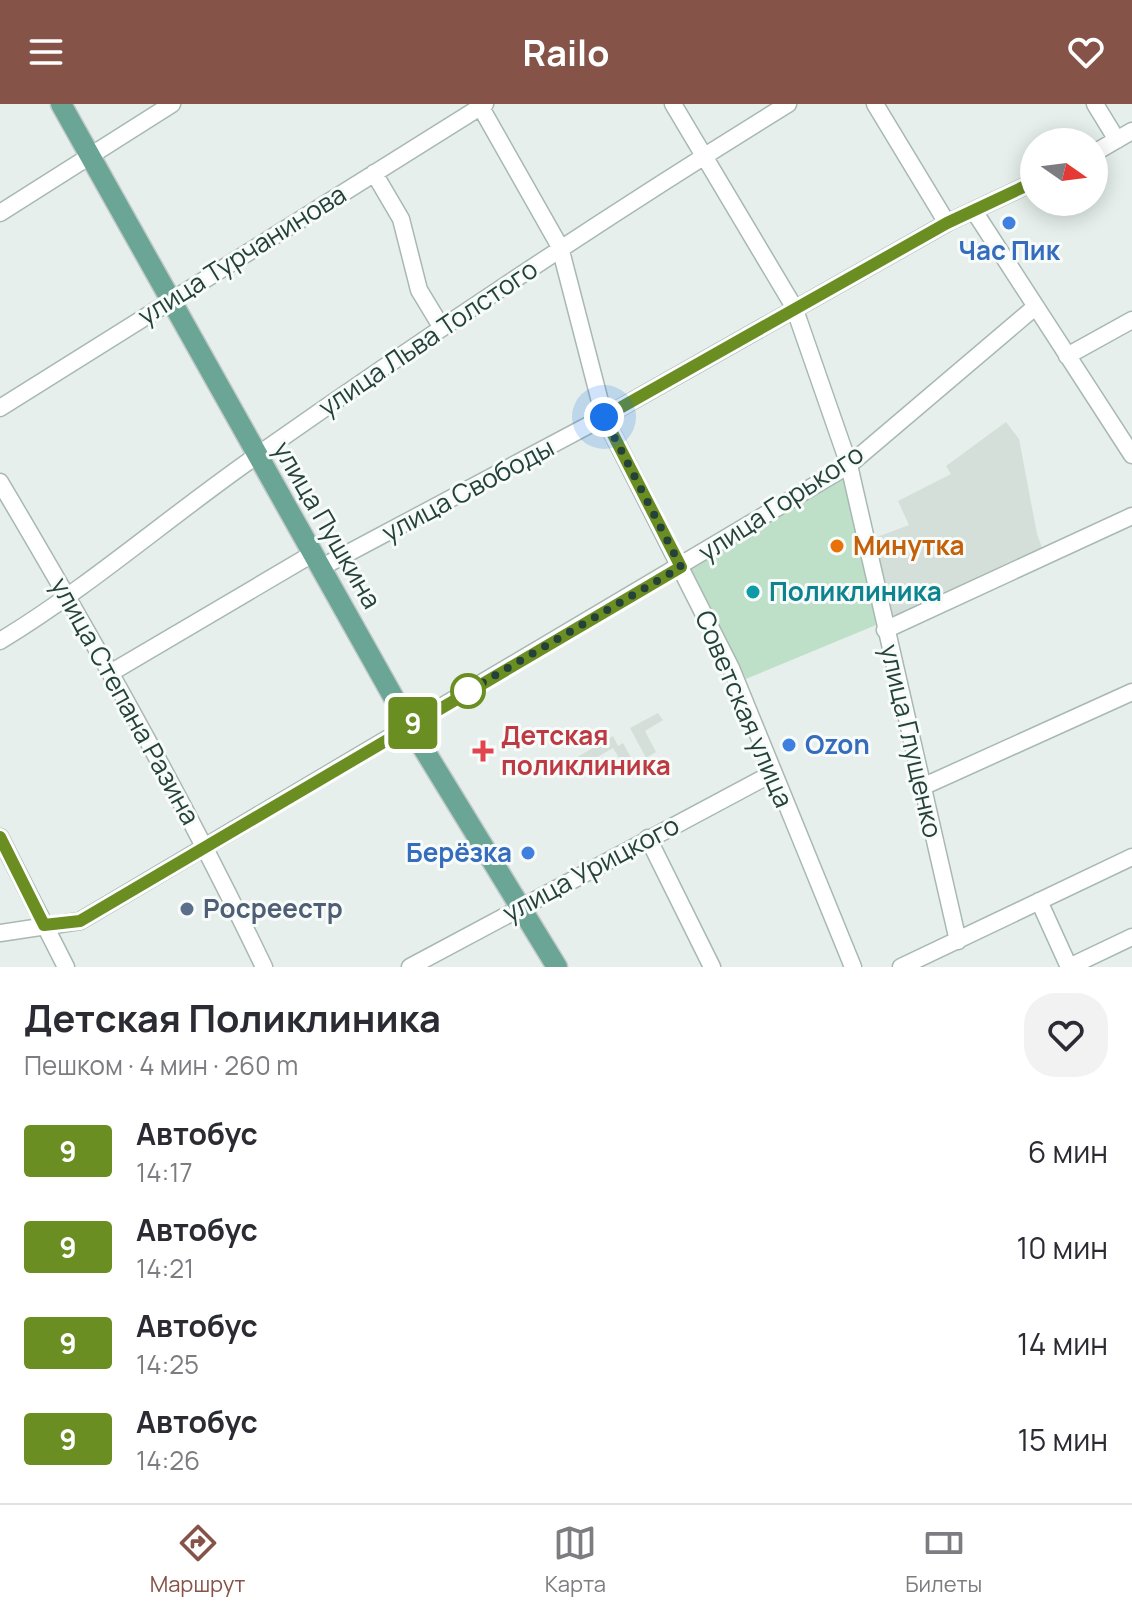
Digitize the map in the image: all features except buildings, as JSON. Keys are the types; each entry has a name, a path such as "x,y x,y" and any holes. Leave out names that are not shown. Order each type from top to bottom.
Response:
{"main road":[{"name":"улица Пушкина","path":"61,104 409,725 557,967"}],"street":[{"path":"0,213 172,104"},
{"name":"улица Глущенко","path":"673,104 794,307 849,465 958,941"},
{"name":"улица Льва Толстого","path":"0,641 69,599 256,456 560,247 788,104"},
{"path":"875,104 947,223"},
{"path":"1095,104 1117,140"},
{"name":"улица Турчанинова","path":"0,408 481,105"},
{"name":"Советская улица","path":"481,105 560,247 604,417 731,668 853,967"},
{"path":"1108,145 1132,131"},
{"path":"374,173 401,219 419,290 442,328"},
{"name":"улица Свободы","path":"112,672 318,560 604,417 947,223 1020,189"},
{"path":"974,211 1132,455"},
{"name":"улица Горького","path":"0,933 80,921 681,567 849,465 1035,307"},
{"path":"1067,356 1132,320"},
{"name":"улица Степана Разина","path":"0,482 112,672 206,846 264,967"},
{"path":"885,630 1132,516"},
{"path":"922,787 1132,692"},
{"name":"улица Урицкого","path":"410,967 773,773"},
{"path":"0,837 66,967"},
{"path":"648,838 712,967"},
{"path":"901,967 1132,857"},
{"path":"1039,901 1069,967 1132,937"}],"shaded area":[{"path":"1006,422 1019,439 1037,534 1044,553 890,623 869,540 909,525 898,501 951,474 946,466"},
{"path":"658,713 663,720 645,731 656,752 646,758 630,728"},
{"path":"613,736 618,746 623,743 634,763 625,768 613,748 569,774 564,765"}],"green space":[{"path":"846,471 876,625 746,679 689,568"}],"bus line":[{"name":"9","path":"0,837 44,925 80,921 681,567 604,417 794,307 947,223 1020,189"}],"place":[{"name":"Час Пик","path":"1009,223"},
{"name":"Минутка","path":"837,546"},
{"name":"Поликлиника","path":"753,592"},
{"name":"Ozon","path":"789,745"},
{"name":"Детская поликлиника","path":"483,751"},
{"name":"Берёзка","path":"528,853"},
{"name":"Росреестр","path":"187,909"}],"route":[{"path":"468,691 463,694 681,567 604,417"}]}
